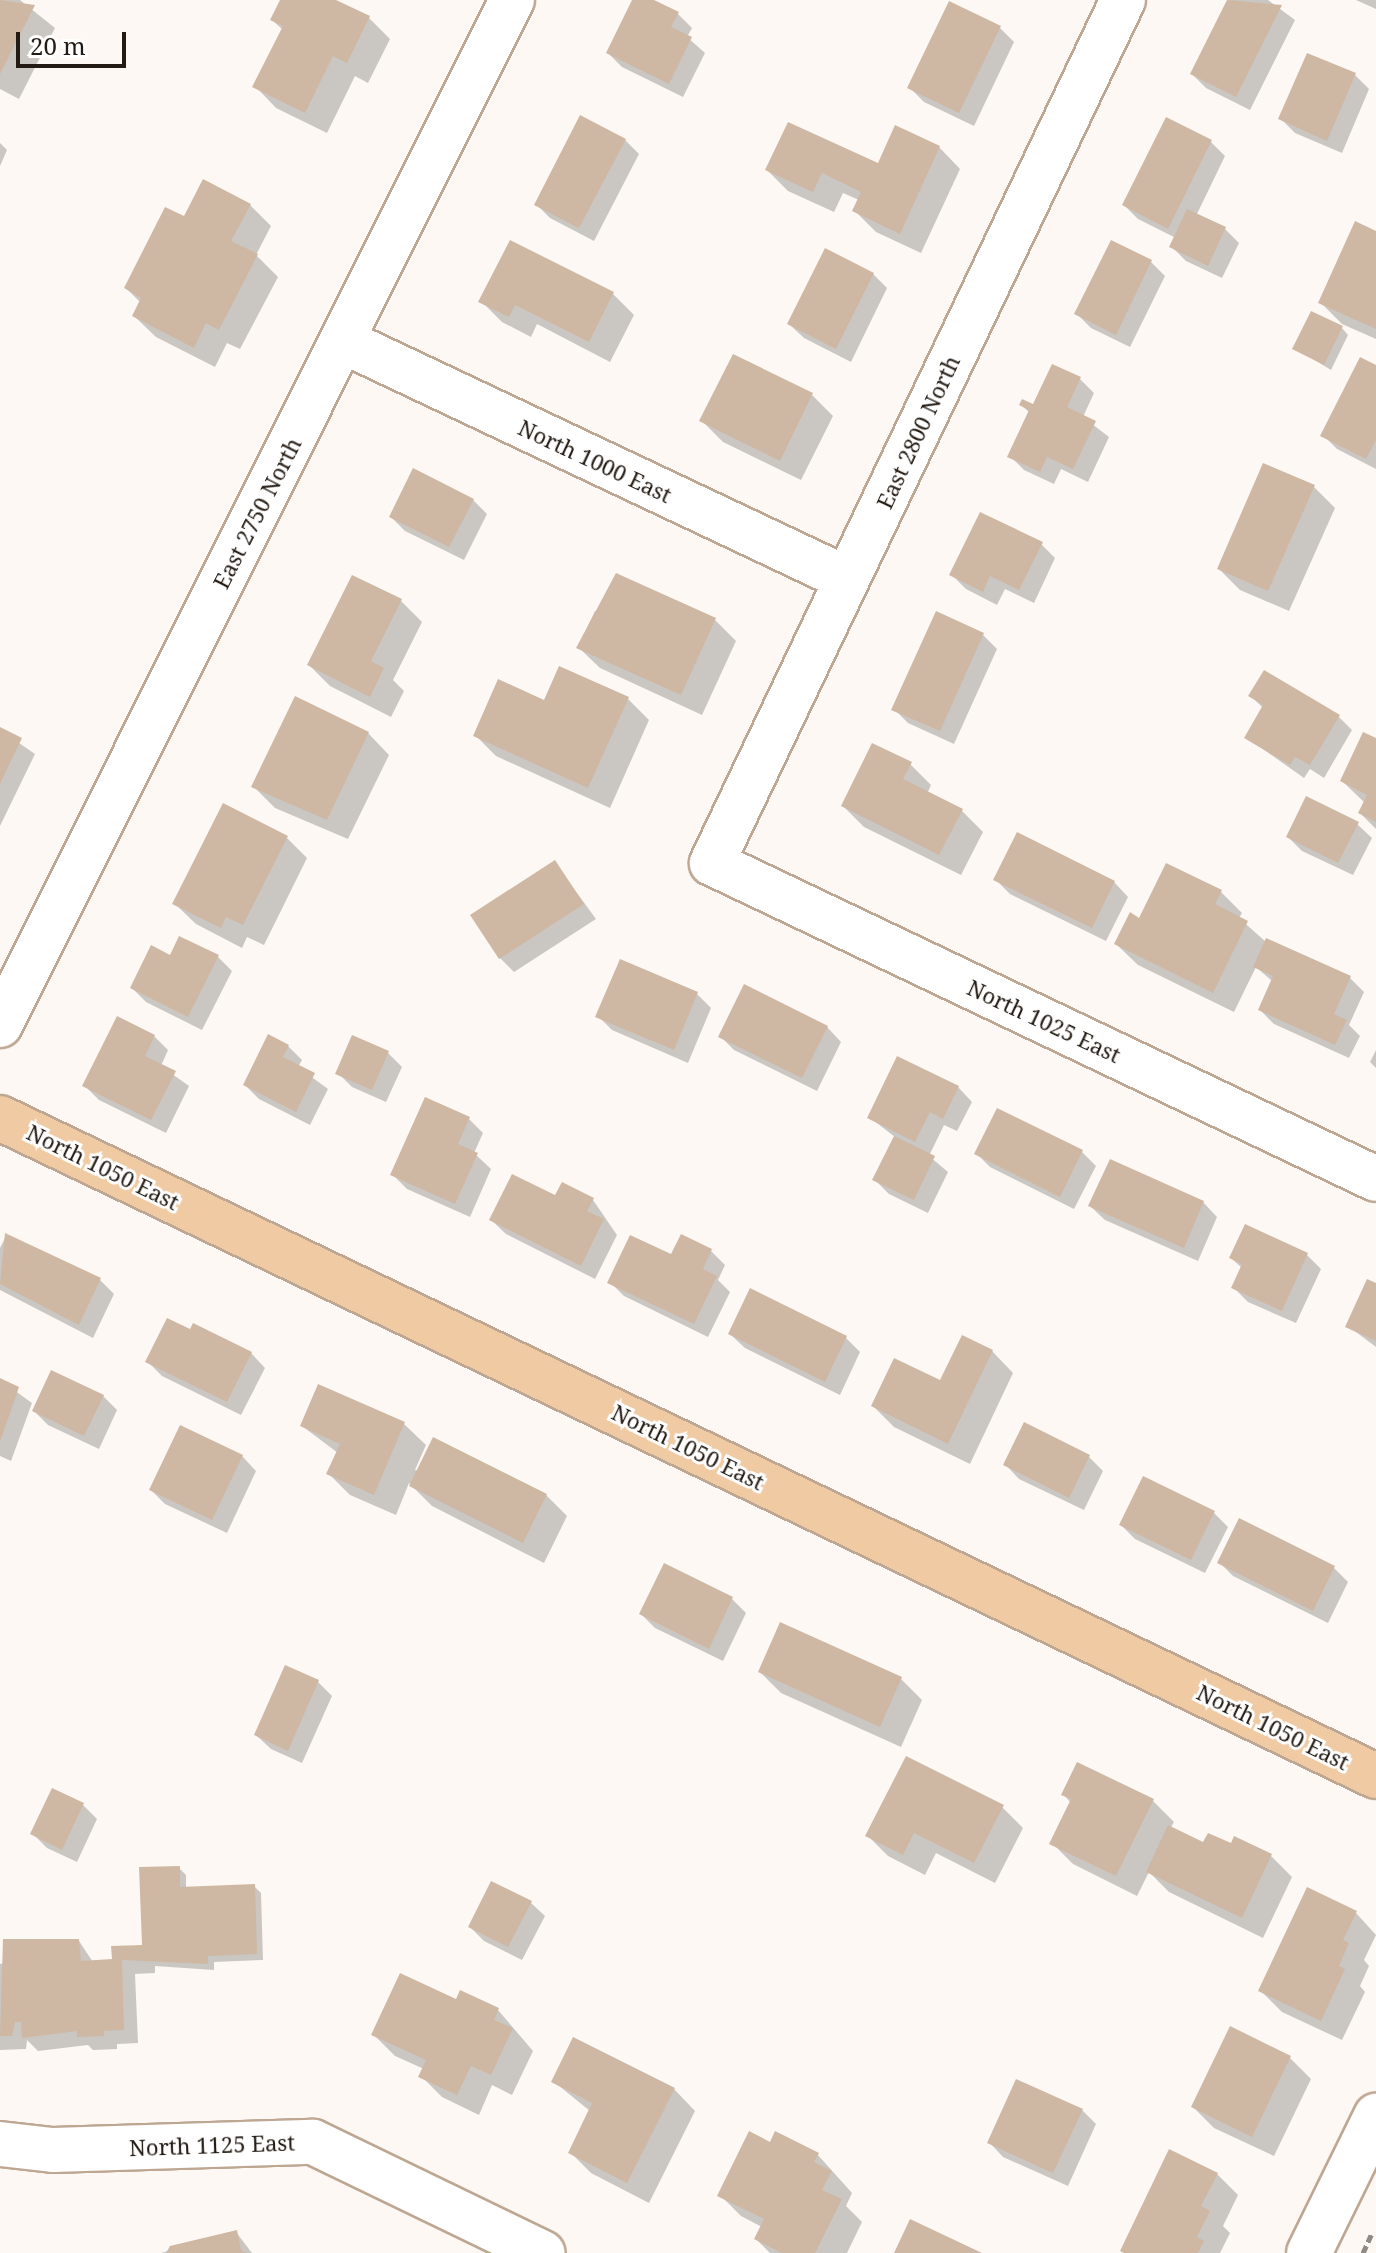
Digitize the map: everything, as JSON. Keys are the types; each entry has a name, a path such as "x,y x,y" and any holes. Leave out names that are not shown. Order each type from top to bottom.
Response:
{"main road":[{"name":"North 1050 East","path":"0,1118 1376,1776"}],"street":[{"name":"East 2750 North","path":"0,1025 512,0"},
{"name":"East 2800 North","path":"712,863 1123,0"},
{"name":"North 1000 East","path":"343,341 847,579"},
{"name":"North 1025 East","path":"712,863 1376,1179"},
{"path":"1309,2253 1376,2116"},
{"name":"North 1125 East","path":"0,2144 53,2150 313,2142 543,2253"}],"path":[{"path":"1363,2253 1372,2233"}],"building":[{"path":"0,0 35,5 0,74"},
{"path":"280,0 336,0 370,16 347,63 333,56 305,113 252,87 283,26 270,20"},
{"path":"632,0 654,0 679,12 671,27 692,37 669,84 606,53"},
{"path":"1227,0 1282,5 1236,97 1190,74"},
{"path":"949,1 1001,26 959,113 907,88"},
{"path":"1307,53 1356,73 1327,141 1278,119"},
{"path":"580,115 626,139 579,228 534,205"},
{"path":"1166,117 1212,140 1168,229 1122,205"},
{"path":"788,122 878,163 895,125 940,146 900,234 852,211 861,192 822,173 813,192 765,170"},
{"path":"203,179 251,204 231,241 258,254 219,330 206,323 194,348 132,316 141,298 124,288 165,207 184,216"},
{"path":"1187,209 1226,227 1208,266 1169,247"},
{"path":"1355,221 1376,231 1376,329 1318,303"},
{"path":"510,240 614,292 589,342 515,305 509,317 478,302"},
{"path":"1111,240 1152,260 1116,335 1074,314"},
{"path":"825,248 874,273 836,349 787,324"},
{"path":"1311,311 1343,326 1324,365 1292,349"},
{"path":"733,354 813,393 780,461 699,421"},
{"path":"1360,357 1376,365 1376,440 1366,459 1320,436"},
{"path":"1052,364 1081,377 1067,407 1096,421 1073,469 1047,457 1040,472 1007,457 1029,410 1019,405 1022,399 1033,404"},
{"path":"1263,463 1315,485 1268,591 1217,569"},
{"path":"413,468 474,499 449,547 389,517"},
{"path":"980,512 1043,542 1019,590 990,576 983,592 949,575"},
{"path":"616,573 716,618 681,695 576,648"},
{"path":"352,575 402,599 371,661 384,668 370,697 307,665"},
{"path":"936,611 984,633 940,731 891,710"},
{"path":"559,666 629,697 588,788 473,736 498,679 544,700"},
{"path":"1264,670 1340,715 1310,765 1295,757 1290,765 1244,738 1263,705 1248,696"},
{"path":"295,696 369,732 327,820 251,787"},
{"path":"0,727 22,738 0,784"},
{"path":"1363,732 1376,738 1376,822 1358,813 1367,795 1340,781"},
{"path":"872,743 912,762 903,779 963,809 939,855 841,806"},
{"path":"1306,796 1359,822 1338,863 1286,837"},
{"path":"223,803 288,836 243,925 226,917 221,928 172,904"},
{"path":"1017,832 1115,881 1092,928 993,880"},
{"path":"555,860 584,904 499,959 470,915"},
{"path":"1166,863 1222,890 1215,904 1248,921 1213,993 1114,944 1130,912 1139,918"},
{"path":"179,936 219,955 188,1017 130,988 151,945 170,955"},
{"path":"1266,938 1351,976 1334,1014 1347,1020 1335,1045 1258,1010 1273,976 1253,967"},
{"path":"620,959 698,992 674,1050 595,1017"},
{"path":"744,984 828,1026 802,1078 718,1037"},
{"path":"117,1016 155,1035 145,1056 176,1071 151,1120 82,1086"},
{"path":"268,1034 289,1045 283,1057 315,1073 296,1112 243,1085"},
{"path":"352,1035 389,1051 372,1090 335,1074"},
{"path":"897,1056 959,1086 943,1119 930,1112 915,1142 867,1118"},
{"path":"425,1097 470,1117 458,1144 478,1153 455,1204 390,1175"},
{"path":"997,1108 1083,1150 1060,1197 974,1154"},
{"path":"894,1136 935,1156 914,1200 872,1180"},
{"path":"1110,1159 1204,1201 1184,1248 1088,1206"},
{"path":"512,1174 555,1195 562,1182 594,1198 587,1211 604,1219 581,1266 489,1220"},
{"path":"1245,1224 1308,1253 1282,1311 1231,1288 1242,1264 1229,1258"},
{"path":"5,1233 101,1278 79,1325 0,1284"},
{"path":"681,1234 712,1249 703,1269 717,1276 694,1324 607,1283 630,1235 671,1254"},
{"path":"1367,1279 1376,1283 1376,1341 1345,1327"},
{"path":"750,1288 847,1336 825,1382 728,1334"},
{"path":"167,1318 190,1329 193,1323 252,1352 227,1402 145,1362"},
{"path":"962,1335 993,1350 948,1444 871,1406 894,1358 940,1380"},
{"path":"51,1370 104,1395 84,1436 32,1411"},
{"path":"0,1378 19,1387 0,1442"},
{"path":"318,1384 405,1422 374,1495 326,1474 340,1444 300,1426"},
{"path":"1024,1422 1090,1455 1069,1498 1003,1465"},
{"path":"180,1425 243,1455 212,1520 149,1490"},
{"path":"433,1437 547,1494 523,1543 409,1486"},
{"path":"1143,1476 1215,1511 1191,1560 1119,1525"},
{"path":"1239,1518 1335,1566 1313,1611 1217,1563"},
{"path":"664,1563 733,1597 709,1649 639,1614"},
{"path":"780,1622 902,1677 880,1727 758,1672"},
{"path":"285,1665 319,1680 288,1751 254,1735"},
{"path":"906,1756 1004,1805 974,1863 914,1833 903,1855 865,1836"},
{"path":"1077,1762 1154,1799 1116,1876 1049,1844 1071,1799 1061,1795"},
{"path":"52,1788 84,1803 62,1850 30,1834"},
{"path":"1168,1825 1203,1842 1208,1833 1231,1843 1234,1836 1272,1854 1242,1918 1146,1872"},
{"path":"180,1866 180,1887 255,1884 257,1954 208,1956 208,1964 122,1960 124,2030 104,2031 104,2036 77,2037 77,2031 22,2038 21,2022 15,2022 12,2036 0,2036 3,1939 79,1939 81,1961 112,1959 111,1946 142,1945 139,1867"},
{"path":"491,1881 532,1901 508,1947 468,1927"},
{"path":"1307,1887 1357,1911 1343,1940 1349,1943 1339,1966 1345,1969 1321,2021 1258,1991"},
{"path":"400,1973 456,1999 460,1990 499,2008 494,2020 513,2028 491,2075 471,2066 457,2095 418,2077 426,2060 371,2035"},
{"path":"1230,2026 1291,2056 1252,2137 1191,2107"},
{"path":"573,2037 675,2088 627,2183 568,2153 592,2103 551,2082"},
{"path":"1016,2079 1083,2109 1053,2173 987,2143"},
{"path":"749,2131 770,2142 775,2131 819,2153 814,2162 832,2171 822,2190 842,2199 815,2253 782,2253 754,2239 764,2219 717,2196"},
{"path":"1169,2149 1218,2173 1201,2206 1210,2211 1197,2237 1204,2241 1198,2253 1124,2253 1120,2251"},
{"path":"910,2219 982,2253 894,2253"},
{"path":"237,2230 241,2250 247,2253 166,2253 170,2246"}]}
